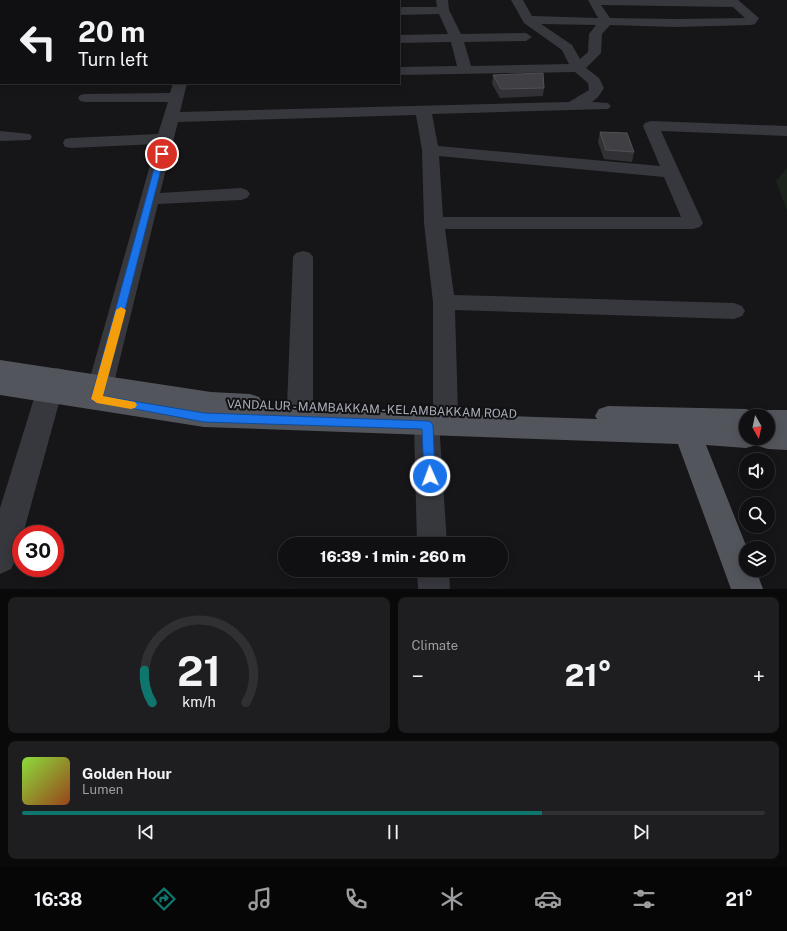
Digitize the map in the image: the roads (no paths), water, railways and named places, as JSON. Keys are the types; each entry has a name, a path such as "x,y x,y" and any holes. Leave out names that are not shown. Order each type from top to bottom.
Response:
{"main road":[{"name":"VANDALUR - MAMBAKKAM - KELAMBAKKAM ROAD","path":"0,369 53,385"},
{"name":"VANDALUR - MAMBAKKAM - KELAMBAKKAM ROAD","path":"0,385 53,385 211,402 300,406 436,419"},
{"name":"VANDALUR - MAMBAKKAM - KELAMBAKKAM ROAD","path":"99,391 204,417 436,419 685,425 739,420"},
{"path":"775,420 787,421"},
{"name":"VANDALUR - MAMBAKKAM - KELAMBAKKAM ROAD","path":"685,425 739,436"},
{"path":"685,425 747,589"},
{"path":"775,438 787,439"}],"street":[{"path":"517,0 528,20 567,48 578,68 594,81 598,88 592,95 573,106"},
{"path":"528,20 676,23 751,21 753,18 734,2 593,1"},
{"path":"593,1 607,22"},
{"path":"400,11 442,5 456,38 465,70"},
{"path":"400,71 578,68 594,52 594,38 596,31 607,22"},
{"path":"400,39 526,37"},
{"path":"85,98 178,90 99,391"},
{"path":"172,117 603,106"},
{"path":"423,110 430,150 434,223 444,302 436,419 432,537"},
{"path":"434,223 693,223 648,119 787,131"},
{"path":"0,136 24,137"},
{"path":"72,143 166,139"},
{"path":"430,150 671,172"},
{"path":"150,199 241,194"},
{"path":"300,406 303,257"},
{"path":"444,302 734,311"},
{"path":"0,559 53,385"},
{"path":"433,577 434,589"}]}
